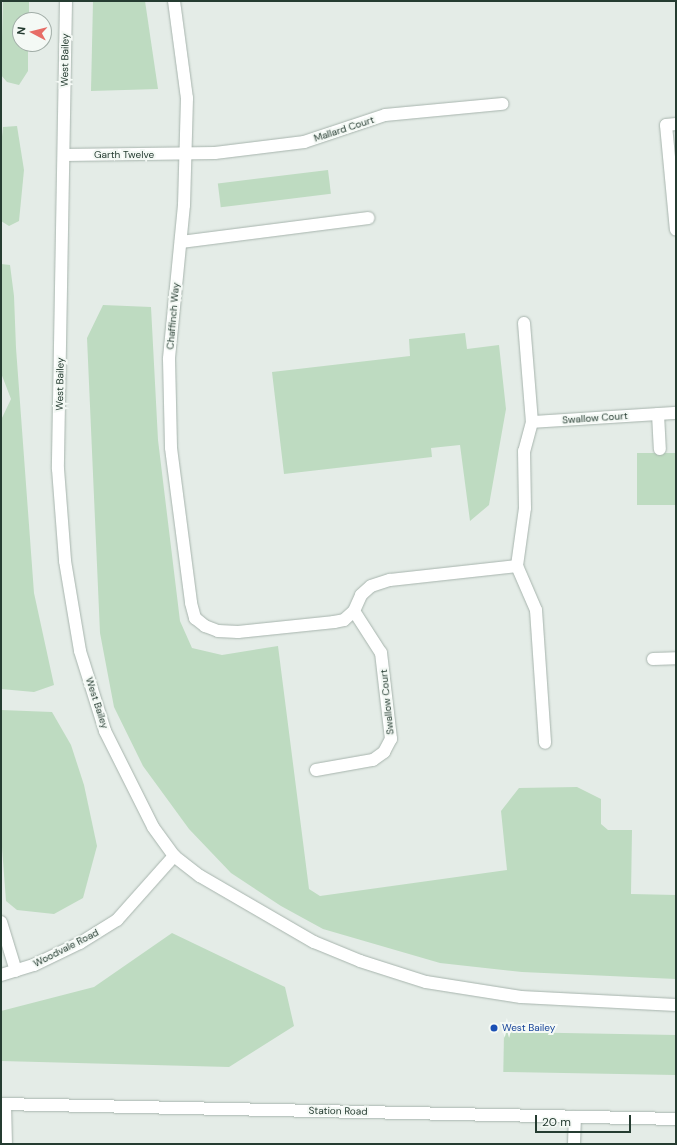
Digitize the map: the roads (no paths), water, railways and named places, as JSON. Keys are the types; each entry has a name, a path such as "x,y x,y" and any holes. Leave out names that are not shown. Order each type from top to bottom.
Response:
{"street":[{"name":"West Bailey","path":"66,1 58,469 65,561 80,651 106,730 153,827 174,856 200,876 314,942 360,961 426,982 521,997 676,1005"},
{"name":"Chaffinch Way","path":"174,1 187,98 180,242 169,359 172,448 191,603 195,618 205,626 218,631 245,632 334,622 344,620 354,611"},
{"name":"Mallard Court","path":"185,154 304,142 385,115 502,104"},
{"path":"676,124 666,125 676,230"},
{"name":"Garth Twelve","path":"64,155 185,154"},
{"path":"180,242 368,218"},
{"path":"524,323 532,422 524,451 525,508 517,566 536,610 545,743"},
{"name":"Swallow Court","path":"532,422 676,413"},
{"path":"658,414 660,449"},
{"path":"354,611 361,595 371,586 390,580 517,566"},
{"name":"Swallow Court","path":"316,770 374,760 384,752 391,739 381,653 354,611"},
{"path":"653,659 676,658"},
{"name":"Woodvale Road","path":"1,975 16,971 80,943 117,920 174,856"},
{"path":"1,922 16,971"},
{"path":"3,1104 6,1144"},
{"name":"Station Road","path":"3,1104 676,1119"},
{"path":"574,1144 576,1117"}],"place":[{"name":"West Bailey","path":"494,1028"}]}
